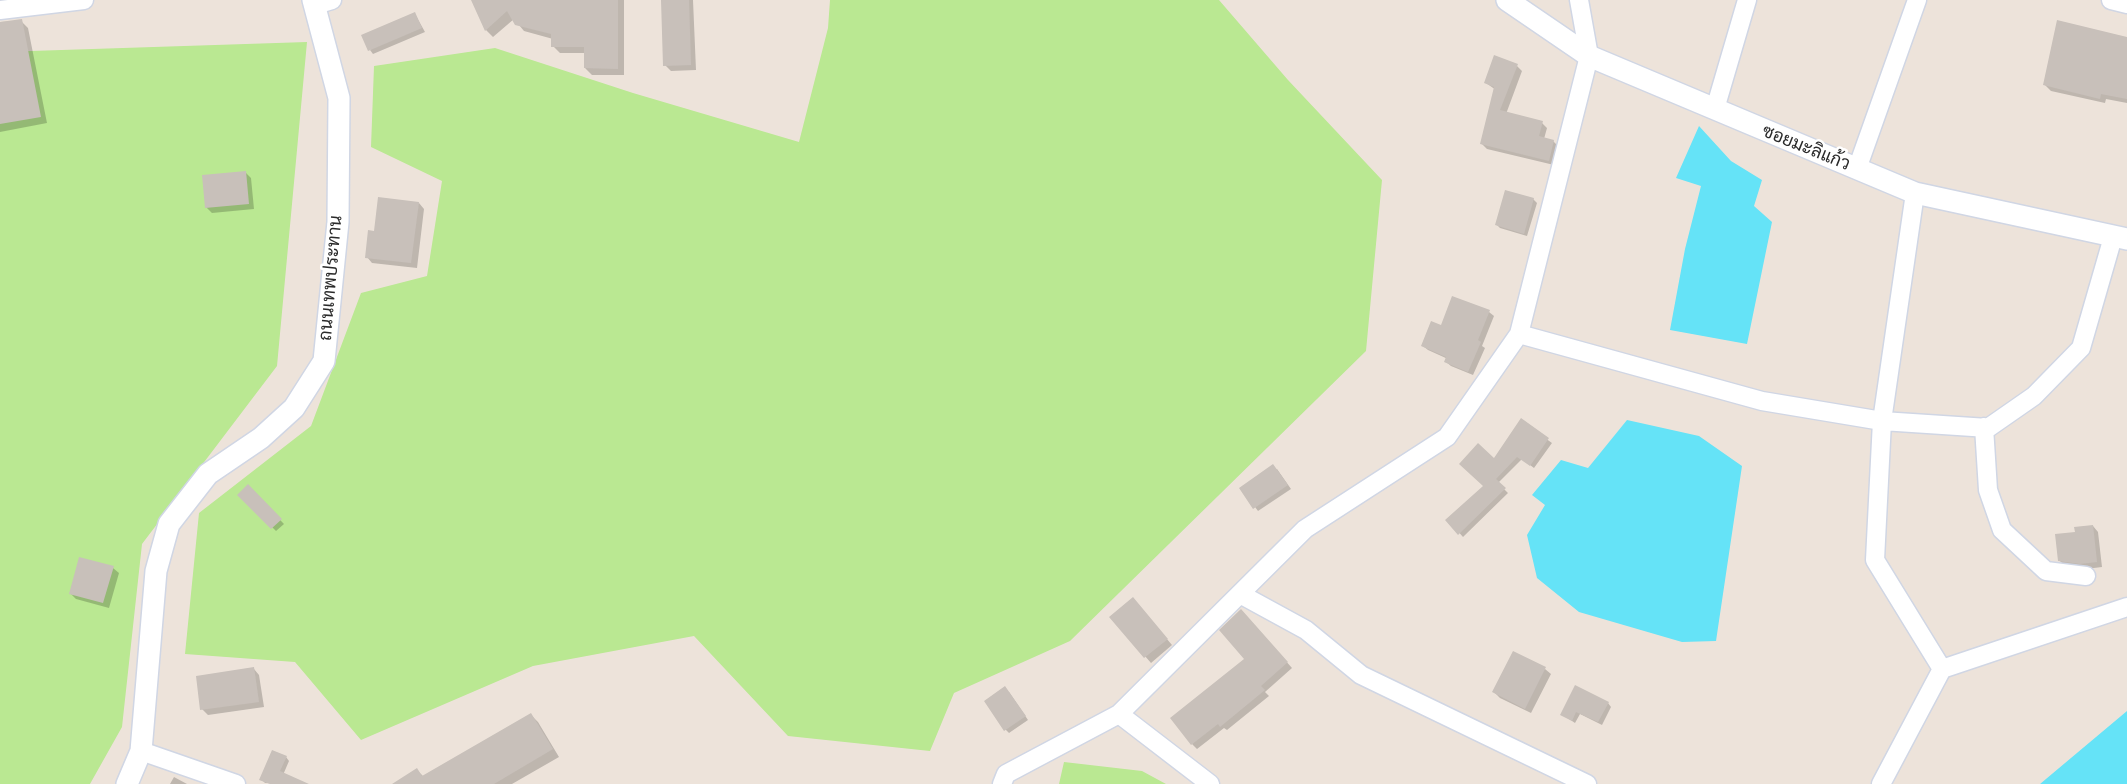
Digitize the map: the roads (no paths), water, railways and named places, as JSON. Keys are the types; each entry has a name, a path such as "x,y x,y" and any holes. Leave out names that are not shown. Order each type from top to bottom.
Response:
{"street":[{"path":"0,10 84,0"},
{"name":"ซอยมะลิแก้ว","path":"1507,0 1588,56 1915,193 2120,238"},
{"path":"1002,784 1006,774 1119,714 1305,529 1447,437 1520,334 1588,56 1579,0"},
{"path":"1715,110 1747,0"},
{"path":"1857,169 1917,0"},
{"path":"2111,0 2127,4"},
{"name":"ถนนเทพประทาน","path":"127,784 141,751 156,571 169,524 208,474 261,438 293,408 324,361 338,222 339,98 320,2"},
{"path":"1915,193 1882,421 1875,560 1942,669"},
{"path":"1520,334 1762,401 1882,421 1988,428 2034,396 2081,348 2120,238"},
{"path":"1984,427 1988,490 2002,530 2046,571 2086,576"},
{"path":"1240,594 1306,630 1361,675 1587,784"},
{"path":"1881,784 1942,669 2127,607"},
{"path":"1119,714 1210,784"},
{"path":"141,751 236,784"}],"water":[{"path":"1699,126 1731,161 1762,180 1754,206 1772,222 1747,344 1670,330 1685,249 1701,186 1676,178"},
{"path":"1627,420 1699,436 1742,466 1716,641 1682,642 1579,612 1537,578 1527,535 1545,505 1532,495 1561,460 1588,468"},
{"path":"2127,711 2127,784 2040,784"}]}
